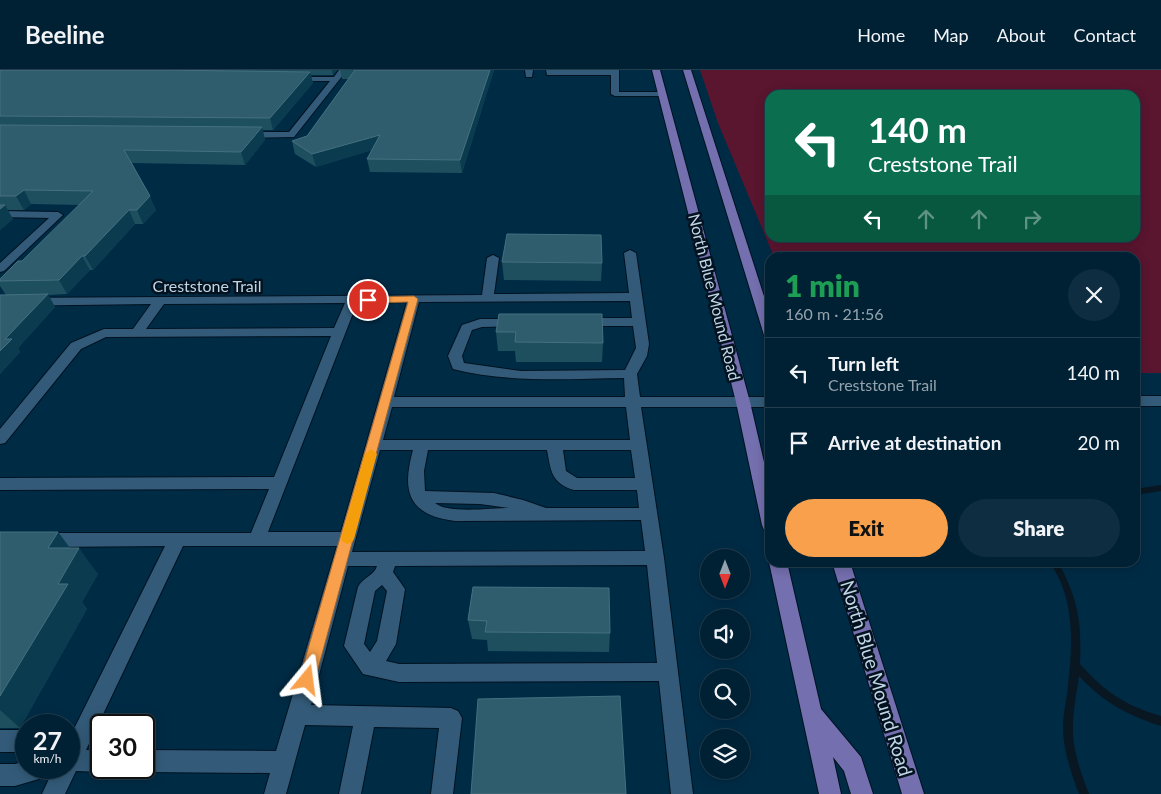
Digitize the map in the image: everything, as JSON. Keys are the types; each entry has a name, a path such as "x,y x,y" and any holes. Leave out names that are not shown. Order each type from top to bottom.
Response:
{"main road":[{"name":"North Blue Mound Road","path":"656,70 743,402 765,502"},
{"path":"686,70 765,319"},
{"path":"779,567 830,794"},
{"name":"North Blue Mound Road","path":"842,567 913,794"},
{"path":"812,713 853,765 862,794"}],"street":[{"path":"232,135 291,136 343,70"},
{"path":"550,70 550,73 615,72 615,94 662,94"},
{"path":"286,79 336,79"},
{"path":"0,214 58,215 0,269"},
{"path":"630,253 642,343 640,356 630,374 638,445 655,558 682,794"},
{"path":"488,298 493,258"},
{"name":"Creststone Trail","path":"0,302 636,297"},
{"path":"275,794 414,299"},
{"path":"258,539 352,300"},
{"path":"138,331 160,301"},
{"path":"570,322 639,322"},
{"path":"530,323 480,323 466,328 455,356 458,366 478,372 503,375 630,374"},
{"path":"0,439 76,346 104,333 138,331 340,332"},
{"path":"1140,401 1161,401"},
{"path":"386,402 765,402"},
{"path":"374,445 638,445"},
{"path":"422,445 413,479 420,497 433,511 456,515 649,514"},
{"path":"554,445 559,474 574,484 644,484"},
{"path":"0,484 279,483"},
{"path":"30,540 347,539"},
{"path":"80,738 177,540"},
{"path":"341,559 386,566 655,558"},
{"path":"370,668 386,644 396,589 386,566"},
{"path":"386,566 367,587 354,646 370,668 399,674 668,672"},
{"path":"297,715 451,718 442,794"},
{"path":"350,794 365,717"},
{"path":"0,741 15,741"},
{"path":"155,761 284,762"},
{"path":"0,775 15,775"},
{"path":"53,794 60,779"}],"shaded area":[{"path":"700,70 1161,70 1161,373 1140,373 1140,252 772,252 768,242 1140,242 1140,90 765,90 765,235 718,123"}],"building":[{"path":"0,70 310,72 270,118 0,116"},
{"path":"355,70 490,70 460,160 367,159 380,135 312,154 292,141 307,136"},
{"path":"0,125 262,127 241,152 124,150 150,196 137,210 129,210 59,280 0,281 18,261 22,261 93,191 24,190 16,196 0,196"},
{"path":"507,234 601,235 602,263 502,262"},
{"path":"48,294 5,339 12,339 0,351 0,295"},
{"path":"499,314 602,314 603,343 515,342 516,332 496,332"},
{"path":"0,532 58,532 48,548 79,548 58,584 68,584 0,696"},
{"path":"473,587 609,588 610,633 485,632 487,621 468,620"},
{"path":"620,696 626,794 471,794 478,699"}],"waterway":[{"path":"1140,491 1161,488"},
{"path":"1057,567 1065,581 1075,621 1075,663 1068,726 1073,761 1084,794"},
{"path":"1075,665 1094,686 1113,700 1134,712 1161,721"}],"slow traffic":[{"path":"347,539 371,454"}],"route":[{"path":"307,680 414,299 368,300"}]}
